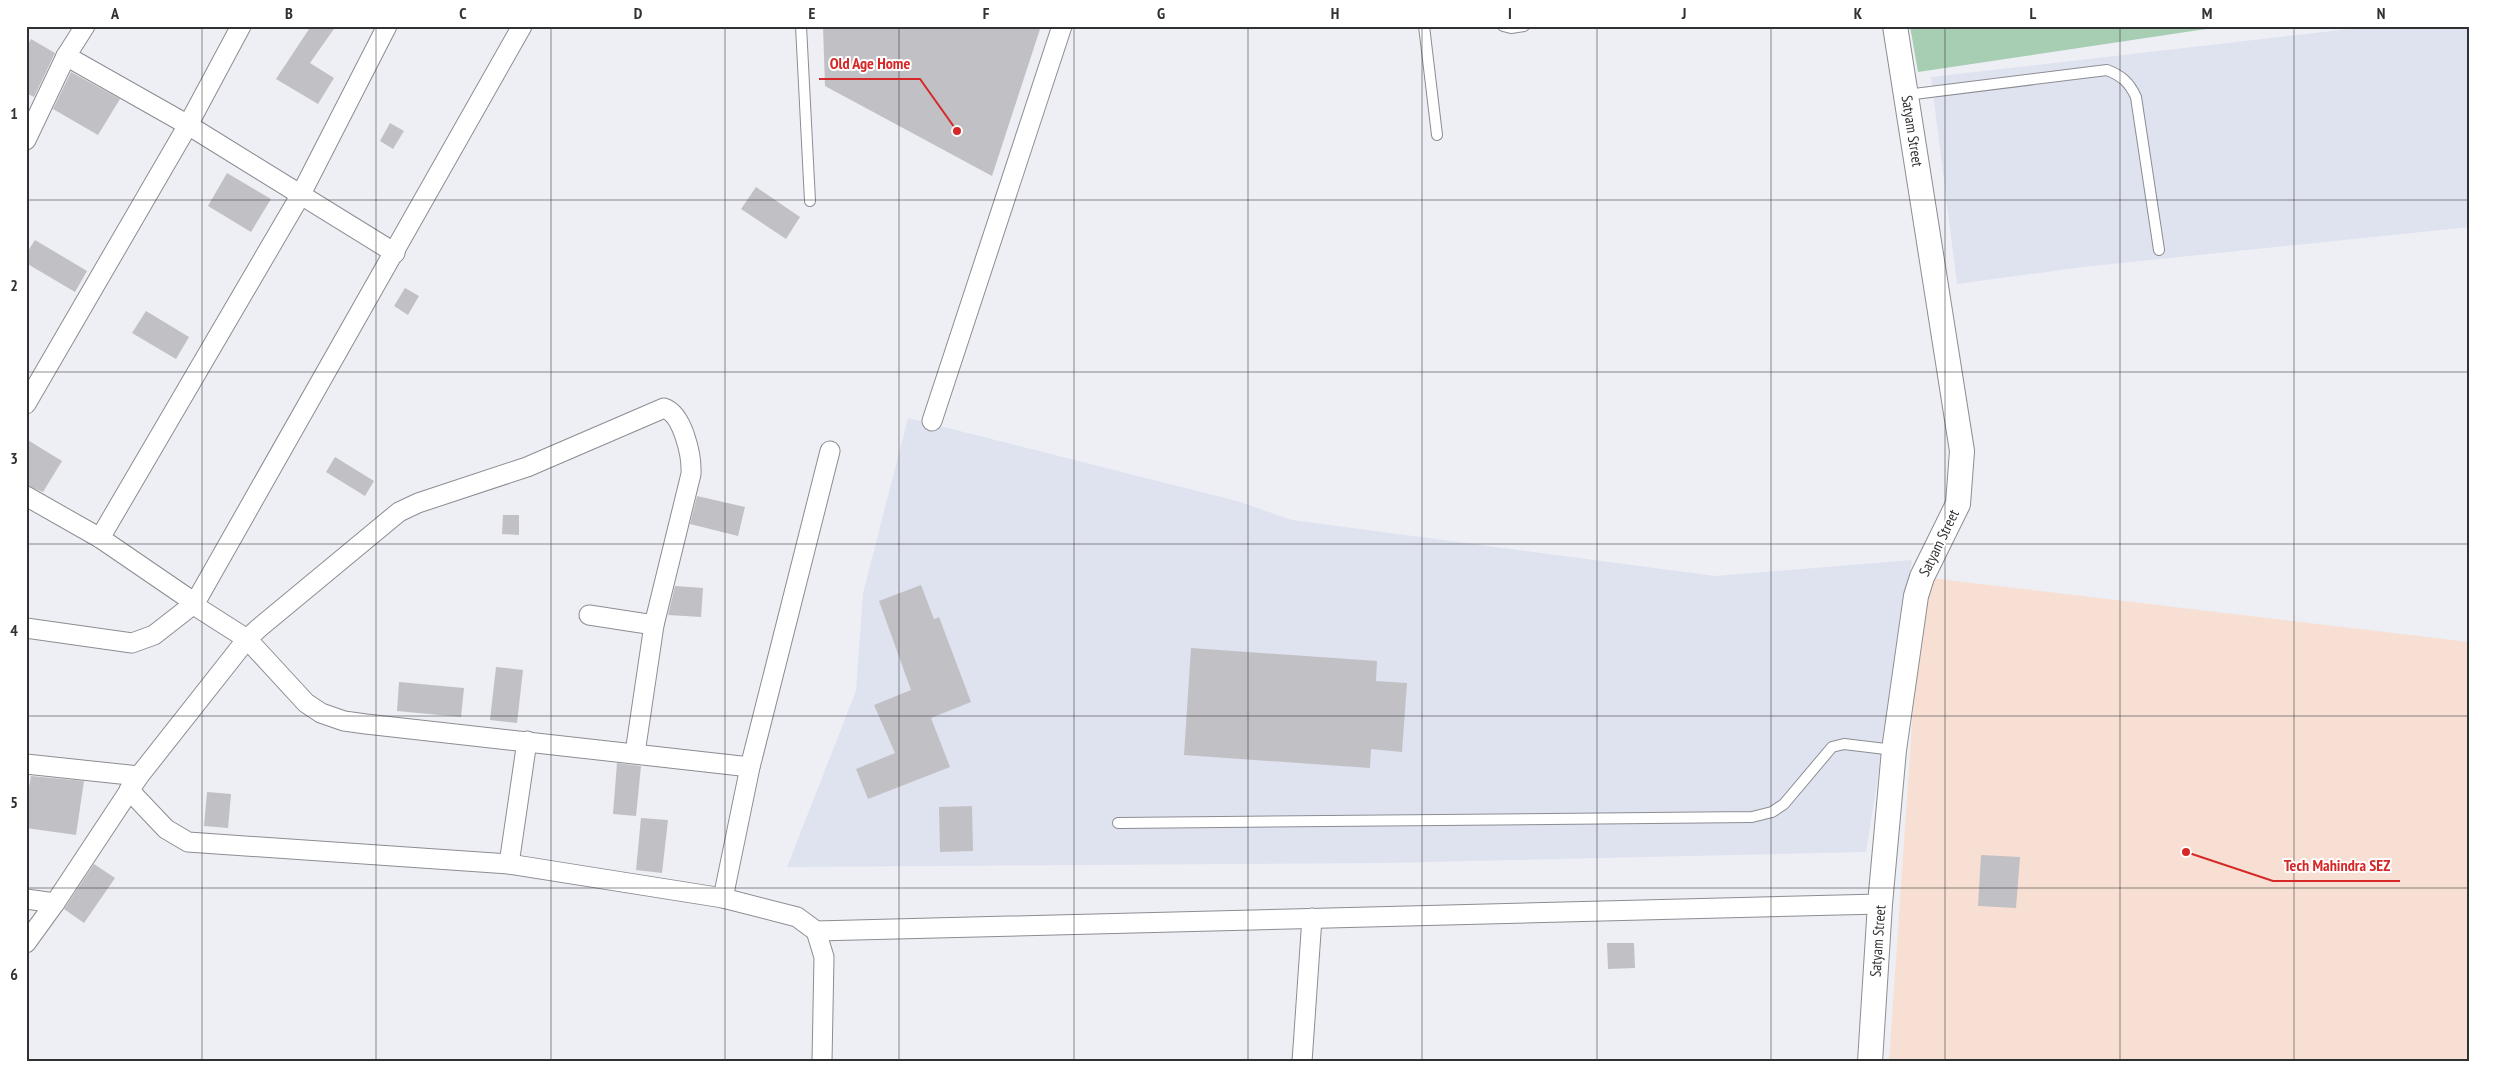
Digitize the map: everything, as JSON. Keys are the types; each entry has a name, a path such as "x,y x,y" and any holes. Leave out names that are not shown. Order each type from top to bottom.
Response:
{"street":[{"path":"26,140 66,56 85,26"},
{"path":"26,404 188,125 241,26"},
{"path":"100,538 300,196 387,26"},
{"path":"26,628 132,643 154,635 195,603 522,26"},
{"path":"932,421 1062,26"},
{"name":"Satyam Street","path":"1870,1062 1880,904 1894,750 1916,596 1922,577 1958,504 1962,451 1895,26"},
{"path":"66,56 188,125 395,253"},
{"path":"26,943 55,903 134,783 247,639 399,512 418,503 527,467 664,408 671,410 675,415 690,449 691,469 654,624 635,753"},
{"path":"723,898 750,767 830,451"},
{"path":"26,496 100,538 195,603 200,610 247,639 306,703 344,721 750,767"},
{"path":"589,615 654,624"},
{"path":"509,864 527,741"},
{"path":"26,764 134,783 166,829 188,842 509,864 723,898 798,917 816,931 824,957 822,1062"},
{"path":"26,899 55,903"},
{"path":"816,931 1880,904"},
{"path":"1302,1062 1312,918"}],"lane":[{"path":"801,26 810,201"},
{"path":"1424,26 1437,136"},
{"path":"1503,26 1511,28 1524,26"},
{"path":"1906,95 2107,70 2121,76 2131,85 2136,97 2159,250"},
{"path":"1118,823 1752,817 1772,812 1784,804 1832,747 1844,744 1894,750"}],"shaded area":[{"path":"2376,26 2470,26 2470,227 2083,267 1957,284 1931,77"},
{"path":"908,418 1237,501 1292,520 1715,576 1912,560 1866,852 1387,863 787,867 856,691 863,593"},
{"path":"1922,577 2470,642 2470,1062 1889,1062"}],"green space":[{"path":"1910,26 2226,26 1918,72"}],"building":[{"path":"311,26 336,26 310,63 334,78 318,104 276,79"},
{"path":"823,26 1041,26 992,176 825,86"},
{"path":"31,39 55,53 34,97 26,93 26,48"},
{"path":"71,72 120,99 98,135 53,109"},
{"path":"390,123 404,131 393,149 380,141"},
{"path":"227,173 271,199 251,232 208,206"},
{"path":"756,187 800,217 786,239 741,209"},
{"path":"35,240 87,271 75,292 26,263 26,254"},
{"path":"405,288 419,296 408,315 394,306"},
{"path":"146,311 189,337 176,359 132,333"},
{"path":"26,439 62,461 43,492 26,485"},
{"path":"335,457 374,481 365,496 326,472"},
{"path":"697,496 745,507 738,536 690,524"},
{"path":"503,515 519,515 519,535 502,534"},
{"path":"921,585 934,619 939,617 971,702 931,718 950,767 868,799 856,769 895,753 874,705 911,690 879,601"},
{"path":"675,586 703,588 701,617 668,615"},
{"path":"1191,648 1377,661 1376,681 1407,683 1402,752 1371,749 1370,768 1184,755"},
{"path":"496,667 523,670 517,723 490,720"},
{"path":"399,682 464,688 461,717 397,711"},
{"path":"617,763 641,766 636,816 613,814"},
{"path":"31,776 84,781 76,835 26,828 26,804"},
{"path":"207,792 231,794 228,828 204,826"},
{"path":"972,806 973,851 940,852 939,807"},
{"path":"641,818 668,820 662,873 636,870"},
{"path":"1981,855 2020,857 2016,908 1978,906"},
{"path":"94,864 115,878 84,923 64,909"},
{"path":"1607,943 1634,943 1635,968 1608,969"}],"place":[{"name":"Old Age Home","path":"957,131"},
{"name":"Tech Mahindra SEZ","path":"2186,852"}]}
